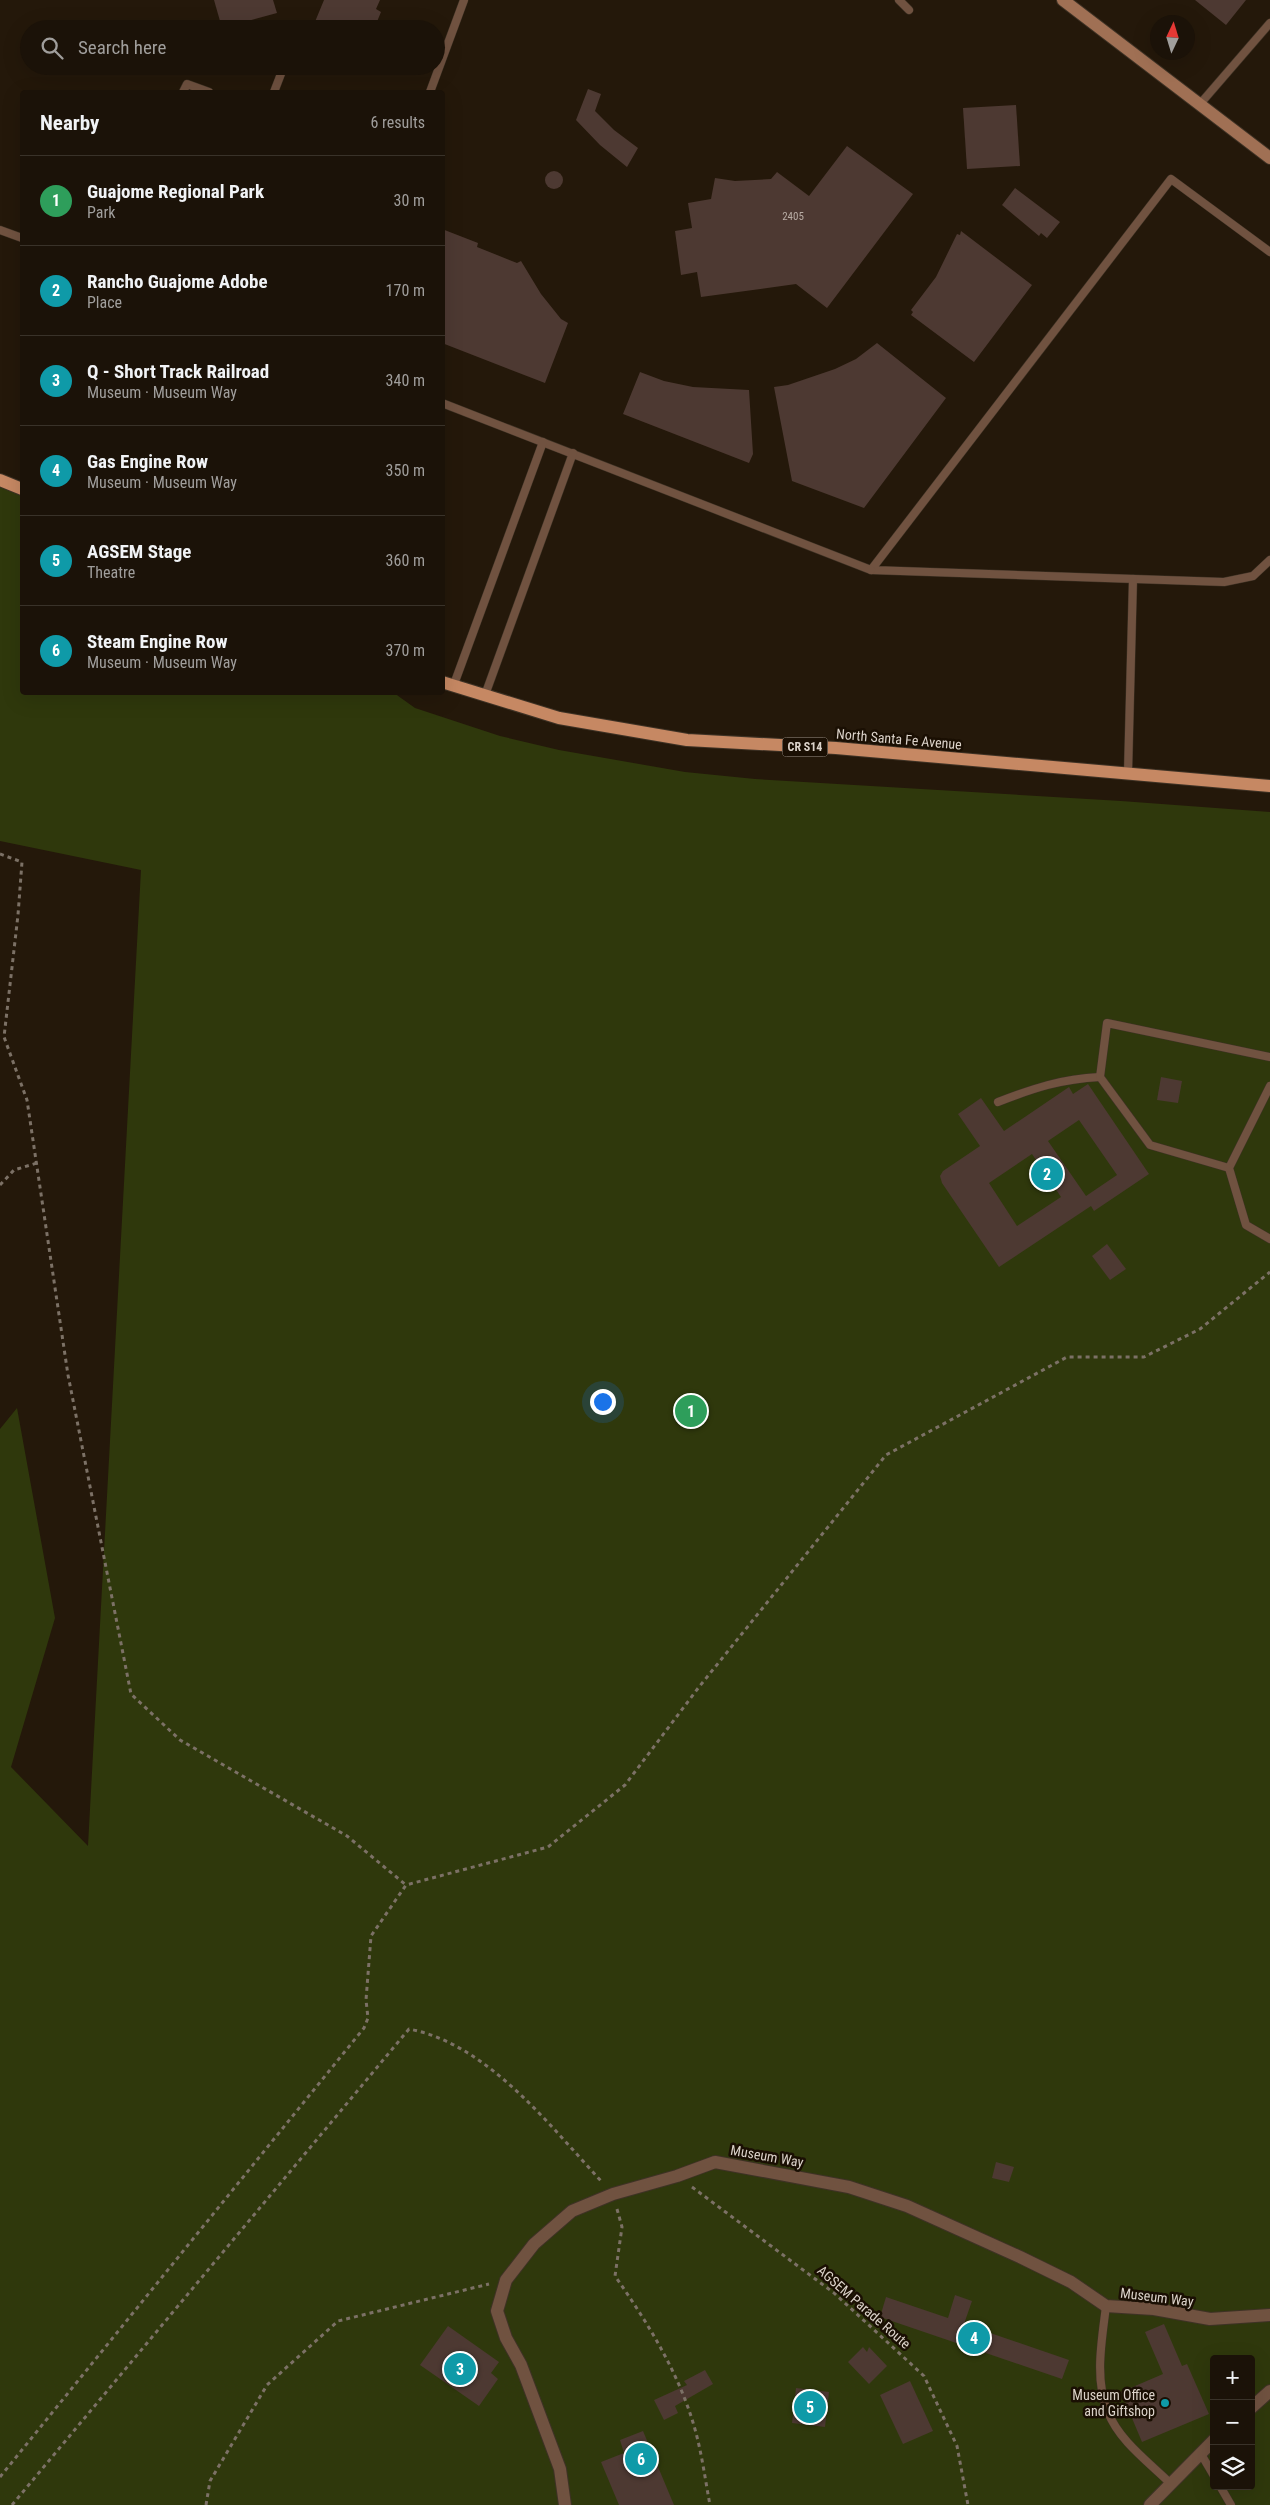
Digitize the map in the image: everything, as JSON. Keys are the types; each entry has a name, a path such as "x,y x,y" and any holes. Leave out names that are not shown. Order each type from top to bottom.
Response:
{"main road":[{"path":"0,480 20,488"},
{"name":"North Santa Fe Avenue","path":"448,684 559,718 687,740 836,748 1270,786"}],"street":[{"path":"1063,0 1270,158"},
{"name":"Museum Way","path":"564,2505 560,2470 521,2365 506,2338 497,2311 506,2280 534,2244 572,2211 613,2194 677,2176 715,2162 849,2187 907,2206 1071,2282 1106,2306 1154,2309 1210,2319 1270,2315"},
{"path":"1255,2404 1270,2391"},
{"path":"1150,2505 1210,2444"}],"lane":[{"path":"445,51 464,0"},
{"path":"899,0 909,10"},
{"path":"1200,104 1270,24"},
{"path":"275,90 281,75"},
{"path":"431,90 436,75"},
{"path":"184,90 187,84 204,90"},
{"path":"871,570 1171,179 1270,252"},
{"path":"0,230 20,237"},
{"path":"445,404 871,570 1224,582 1253,576 1270,560"},
{"path":"448,684 543,442"},
{"path":"485,695 573,454"},
{"path":"1128,773 1133,579"},
{"path":"1229,1168 1150,1145 1100,1077 1107,1023 1270,1056"},
{"path":"998,1102 1031,1089 1069,1079 1100,1077"},
{"path":"1270,1086 1229,1168 1246,1225 1270,1239"},
{"path":"1106,2306 1101,2350 1100,2384 1108,2413 1127,2441 1171,2484"},
{"path":"1201,2454 1210,2469"},
{"path":"1222,2490 1231,2505"}],"path":[{"path":"0,854 22,862 4,1037 27,1100 68,1375 131,1694 180,1740 347,1836 406,1886"},
{"path":"0,1185 14,1170 37,1163"},
{"path":"0,2477 364,2028 368,2018 366,2000 371,1936 406,1886 548,1847 625,1786 699,1687 886,1456 1067,1357 1144,1357 1200,1329 1270,1272"},
{"path":"12,2505 409,2029 426,2032 482,2061 534,2109 613,2194 622,2227 615,2276 650,2326 684,2398 698,2440 710,2505"},
{"name":"AGSEM Parade Route","path":"677,2176 834,2293 924,2376 957,2446 968,2505"},
{"path":"206,2505 210,2481 268,2385 338,2321 506,2280"}],"green space":[{"path":"0,478 20,485 20,695 397,695 415,708 500,736 559,750 685,772 755,779 1270,812 1270,2505 0,2505 0,1429 17,1408 55,1618 11,1767 88,1846 141,870 0,841"}],"building":[{"path":"214,0 273,0 277,13 251,20 220,20"},
{"path":"324,0 380,0 376,9 381,12 378,20 316,20"},
{"path":"1195,0 1246,0 1226,25"},
{"path":"588,89 601,94 595,111 614,130 638,148 627,167 600,145 576,120"},
{"path":"1016,105 1020,166 967,169 963,108"},
{"path":"847,146 913,194 827,308 796,284 701,297 697,272 681,275 675,231 692,228 688,203 711,199 715,178 735,181 771,179 777,172 809,196"},
{"path":"554,171 560,174 563,180 560,186 554,189 548,186 545,180 548,174"},
{"path":"1015,188 1060,222 1047,238 1041,233 1039,236 1002,205"},
{"path":"445,230 478,243 477,247 517,263 521,261 541,294 561,319 568,323 545,383 445,344"},
{"path":"961,231 1032,285 974,362 911,315 913,312 911,310 936,277 957,234 960,235"},
{"path":"877,343 946,398 864,508 792,481 774,387 788,385 835,369 856,359"},
{"path":"640,372 664,381 693,387 749,390 753,454 749,463 623,414"},
{"path":"1161,1077 1182,1081 1178,1103 1157,1100"},
{"path":"1088,1084 1149,1174 1094,1211 1091,1206 999,1267 942,1183 940,1176 943,1171 980,1146 958,1114 981,1098 1004,1131 1069,1087 1073,1094","holes":["1079,1120 1117,1175 1086,1196 1048,1141","1032,1154 1061,1197 1017,1226 989,1183"]},
{"path":"1107,1244 1126,1269 1110,1280 1092,1256"},
{"path":"996,2162 1014,2167 1009,2182 992,2178"},
{"path":"955,2295 972,2301 964,2324 1069,2360 1062,2379 880,2317 886,2297 948,2318"},
{"name":"Museum Office and Giftshop","path":"1164,2324 1182,2366 1187,2364 1209,2414 1142,2442 1121,2392 1163,2374 1145,2332"},
{"path":"448,2326 499,2362 491,2373 498,2379 479,2406 420,2365"},
{"path":"863,2347 867,2352 869,2347 887,2366 869,2384 848,2362"},
{"path":"705,2370 713,2384 675,2406 678,2413 664,2420 654,2400 687,2385 684,2381"},
{"path":"910,2381 933,2431 903,2444 880,2395"},
{"path":"796,2388 829,2392 825,2427 792,2423"},
{"path":"643,2431 674,2505 619,2505 601,2462 624,2453 620,2440"}],"place":[{"name":"Rancho Guajome Adobe","path":"1047,1174"},
{"name":"Guajome Regional Park","path":"691,1411"},
{"name":"Gas Engine Row","path":"974,2338"},
{"name":"Q - Short Track Railroad","path":"460,2369"},
{"name":"Museum Office and Giftshop","path":"1165,2403"},
{"name":"AGSEM Stage","path":"810,2407"},
{"name":"Steam Engine Row","path":"641,2459"}]}
